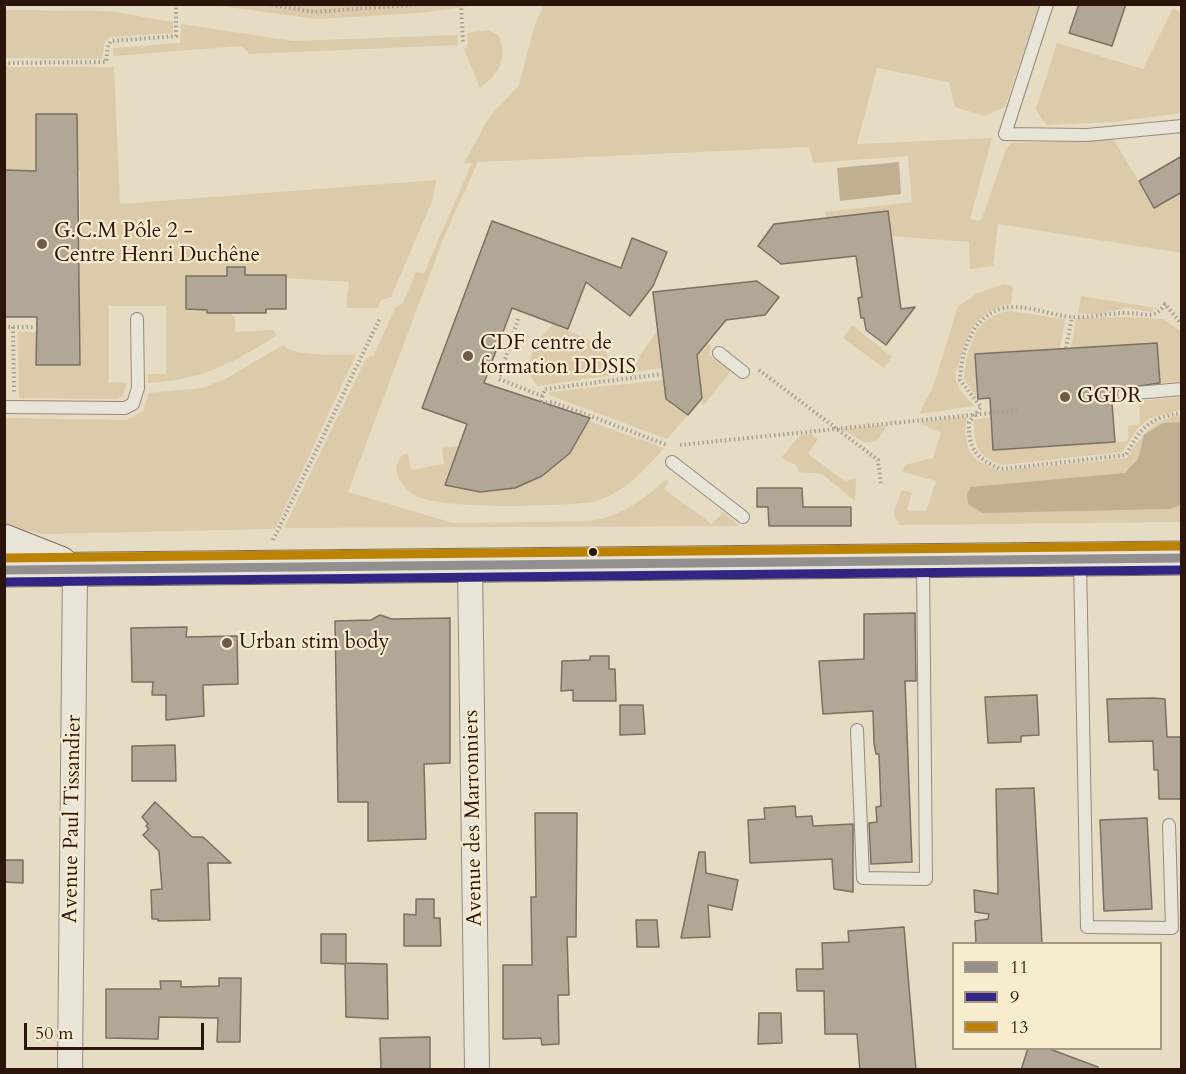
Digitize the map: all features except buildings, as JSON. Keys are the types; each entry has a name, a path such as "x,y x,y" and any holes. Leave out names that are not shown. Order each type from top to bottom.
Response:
{"main road":[{"path":"4,541 75,569"},
{"path":"4,570 1182,558"}],"street":[{"name":"Avenue des Marronniers","path":"470,566 477,1070"},
{"name":"Avenue Paul Tissandier","path":"70,1070 75,569"}],"lane":[{"path":"1047,4 1005,134 1087,135 1182,126"},
{"path":"9,408 125,408 133,404 138,388 137,319"},
{"path":"719,352 747,368"},
{"path":"1124,394 1182,389"},
{"path":"672,462 743,517"},
{"path":"1080,559 1087,927 1172,928 1169,825"},
{"path":"857,730 862,878 926,879 923,561"}],"path":[{"path":"4,63 106,62 108,45 111,41 176,36 176,4"},
{"path":"267,4 314,12 424,4"},
{"path":"461,4 463,44"},
{"path":"1182,325 1165,304 1160,313 1152,317 1126,313 1072,317 1015,307 988,314 976,325 971,333 960,381 981,407 969,422 970,446 976,456 1001,469 1126,455 1141,428 1153,420 1182,413"},
{"path":"1066,348 1072,317"},
{"path":"260,568 380,318"},
{"path":"518,319 499,379 542,396"},
{"path":"4,327 35,327"},
{"path":"9,408 13,327"},
{"path":"747,368 878,460 881,484"},
{"path":"663,374 545,390 540,403 553,402 668,446 834,427 1020,410"}],"shaded area":[{"path":"478,4 420,13 317,19 213,5"},
{"path":"544,5 1040,5 1005,107 985,116 955,107 949,82 877,68 857,144 992,138 970,219 981,221 1006,149 1011,143 1114,140 1154,207 1181,192 1181,253 998,224 993,266 970,269 969,242 892,236 888,211 826,218 825,212 912,202 908,156 813,163 809,147 478,162 446,232 348,492 453,523 589,521 621,511 648,495 665,480 669,481 664,489 712,524 723,512 739,526 284,528 366,358 374,355 395,308 403,303 416,272 424,273 472,163 464,163 490,116 519,85 534,27"},
{"path":"1173,8 1181,13 1181,113 1113,122 1046,125 1036,109 1057,43 1143,69"},
{"path":"5,10 109,11 173,22 173,33 111,37 105,41 102,59 5,58"},
{"path":"181,24 293,41 457,35 458,45 249,54 242,46 113,56 113,48 180,43"},
{"path":"488,30 498,35 502,59 497,71 480,88 464,49 468,44 467,33"},
{"path":"5,67 114,67 120,204 436,180 433,199 391,297 381,300 378,308 346,308 349,282 286,278 283,275 245,281 245,267 227,267 227,282 213,276 190,276 186,280 186,306 189,309 207,310 207,313 232,313 235,317 235,332 274,330 276,336 216,369 185,378 148,383 148,374 166,374 166,306 109,306 109,382 127,383 123,396 117,399 19,398 18,332 37,332 37,365 80,364 80,171 71,171 77,164 77,115 36,114 43,171 5,170"},
{"path":"899,162 901,194 840,201 837,168"},
{"path":"1003,284 1013,286 1011,304 991,310 977,322 964,347 957,371 956,380 959,388 975,406 919,414 933,387 958,306 978,293"},
{"path":"1081,296 1157,308 1151,312 1127,308 1098,314 1078,314"},
{"path":"1010,311 1065,319 1060,349 975,354 978,399 964,379 970,346 981,326 988,319"},
{"path":"1076,318 1163,319 1181,331 1181,381 1160,383 1157,343 1071,348"},
{"path":"553,324 605,347 609,364 627,370 633,367 658,329 662,368 538,386 532,378 530,362 536,345"},
{"path":"852,325 892,357 884,368 843,338"},
{"path":"708,343 711,346 709,355 731,371 704,405 699,401 702,398 697,352"},
{"path":"283,345 288,349 306,353 356,355 275,529 42,534 5,525 5,418 126,420 143,411 149,393 203,388 227,378"},
{"path":"664,380 666,399 688,415 667,439 549,395 549,392"},
{"path":"1181,397 1181,409 1149,419 1139,427 1122,452 1002,465 981,453 976,443 973,420 991,417 993,450 1128,441 1128,426 1140,424 1139,401"},
{"path":"1181,415 1181,522 900,525 893,514 902,490 912,493 907,510 926,511 936,481 903,472 905,465 933,458 941,433 918,422 967,417 965,430 968,448 975,459 1000,471 1127,458 1149,429 1163,420"},
{"path":"589,421 664,448 624,487 593,502 528,506 447,503 412,494 398,477 397,465 402,455 408,453 411,470 444,464 442,448 459,446 446,484 468,490 489,492 510,489 530,482 565,457"},
{"path":"1181,422 1181,505 1170,509 983,513 968,504 967,494 971,487 1125,473 1138,459 1144,435 1163,423"},
{"path":"888,425 876,441 865,443 842,429"},
{"path":"811,434 818,439 808,454 845,481 856,478 855,501 822,474 799,472 796,465 781,458 800,435"}],"transit line":[{"name":"13","path":"4,558 1182,546"},
{"name":"11","path":"4,570 1182,558"},
{"name":"9","path":"4,582 1182,570"}],"place":[{"name":"G.C.M Pôle 2 - Centre Henri Duchêne","path":"42,244"},
{"name":"CDF centre de formation DDSIS","path":"468,356"},
{"name":"GGDR","path":"1065,397"},
{"name":"Urban stim body","path":"227,643"}]}
